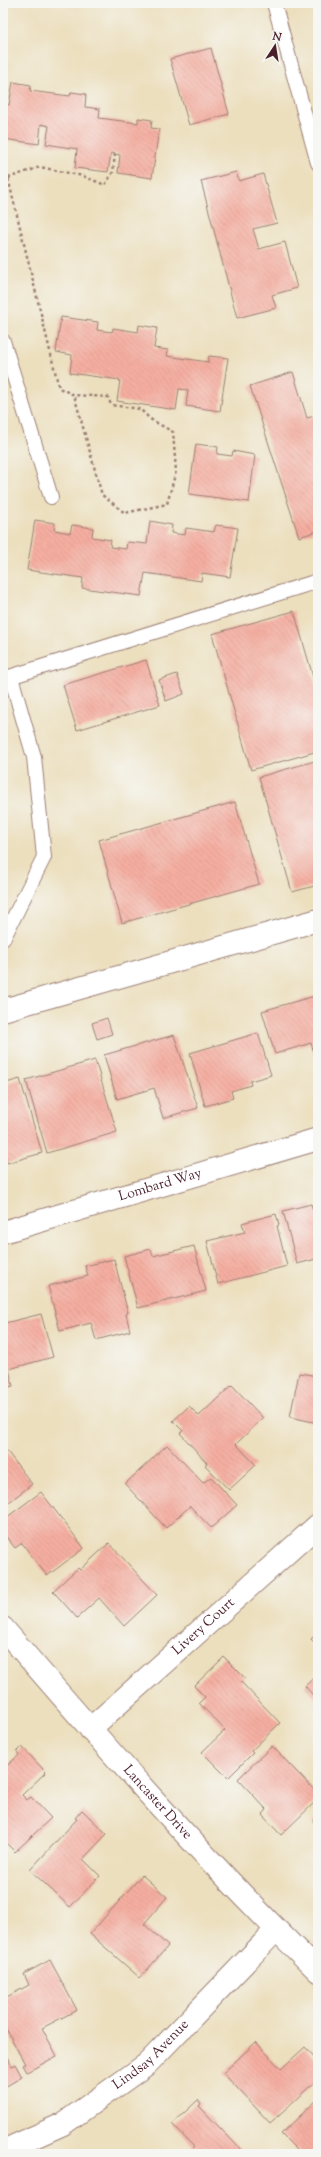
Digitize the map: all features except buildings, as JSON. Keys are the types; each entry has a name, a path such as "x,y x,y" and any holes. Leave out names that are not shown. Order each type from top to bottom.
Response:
{"street":[{"path":"3,1010 318,920"},
{"name":"Lombard Way","path":"3,1232 318,1139"},
{"name":"Livery Court","path":"90,1729 318,1525"},
{"name":"Lancaster Drive","path":"3,1628 90,1729 276,1930 318,1971"},
{"name":"Lindsay Avenue","path":"3,2151 63,2124 147,2064 276,1930"}],"lane":[{"path":"274,3 318,163"},
{"path":"3,341 51,497"},
{"path":"3,939 44,857 34,757 7,678 318,581"}],"path":[{"path":"3,178 8,178 40,167 83,176 105,184 113,172 115,154"},
{"path":"8,178 59,388 74,395 108,397 111,405 140,408 150,419 173,432 176,471 167,504 125,513 102,495 74,395"}]}
